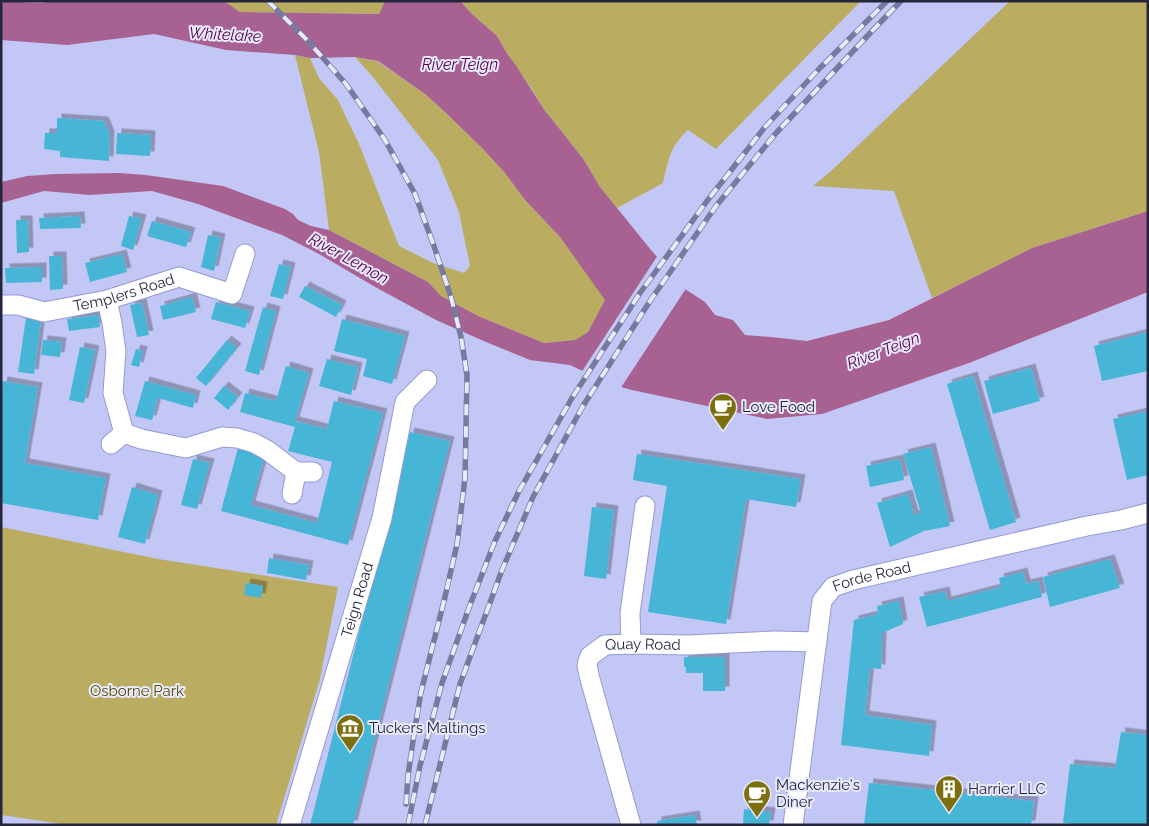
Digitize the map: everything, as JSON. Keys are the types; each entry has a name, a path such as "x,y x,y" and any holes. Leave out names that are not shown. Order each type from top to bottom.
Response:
{"street":[{"name":"Templers Road","path":"1,305 18,304 44,312 107,300 179,277 232,294 245,254"},
{"path":"107,300 116,351 113,393 118,439 141,438 186,448 222,437 237,438 254,443 304,472 292,494"},
{"name":"Teign Road","path":"290,825 382,518 405,402 427,380"},
{"path":"631,644 630,612 645,506"},
{"name":"Forde Road","path":"793,825 822,602 833,587 853,580 1148,513"},
{"name":"Quay Road","path":"631,825 587,666 590,656 605,645 688,645 775,641 817,642"}],"green space":[{"path":"224,1 385,1 379,14 240,12"},
{"path":"460,1 861,1 716,149 688,130 673,148 663,183 617,208 600,187 584,160 545,111 497,36"},
{"path":"1010,1 1148,1 1148,211 1032,248 932,298 894,191 813,186"},
{"path":"295,55 310,58 319,78 338,100 359,144 399,246 433,263 464,273 470,266 459,212 438,160 355,57 377,61 425,94 482,148 505,173 525,200 560,237 606,300 588,332 575,340 544,343 478,316 441,296 428,282 329,230 319,152"},
{"name":"Osborne Park","path":"1,527 158,559 338,587 320,679 276,825 69,825 1,815"}],"water":[{"path":"1,1 34,3 53,1 224,1 240,12 379,14 385,1 460,1 497,36 545,111 584,160 600,187 651,250 685,289 705,302 715,315 733,320 745,335 807,341 889,320 1032,248 1148,211 1148,292 969,363 822,414 767,419 632,390 610,384 570,365 530,360 486,342 436,320 282,235 198,204 152,191 90,195 44,191 1,203 1,182 27,176 119,173 223,186 285,209 298,220 311,226 329,230 428,282 441,296 478,316 544,343 575,340 588,332 605,300 560,237 525,200 505,173 482,148 425,94 378,61 355,57 310,58 295,55 226,50 154,34 67,45 1,40"}],"pier":[{"path":"658,255 687,287 620,389 581,373"}],"building":[{"path":"57,118 104,121 110,135 109,161 60,157 60,151 44,149 45,133 57,133"},
{"path":"117,133 151,135 150,156 116,154"},
{"path":"80,216 81,228 40,229 39,218"},
{"path":"129,216 142,219 133,250 121,246"},
{"path":"16,220 28,220 29,252 17,253"},
{"path":"152,221 191,232 186,247 147,236"},
{"path":"208,235 221,238 214,271 201,267"},
{"path":"122,254 127,272 90,282 85,263"},
{"path":"49,256 62,256 63,289 50,290"},
{"path":"279,264 291,267 283,299 270,296"},
{"path":"42,267 42,282 6,283 5,268"},
{"path":"305,286 342,305 336,317 299,297"},
{"path":"192,297 196,312 163,320 160,306"},
{"path":"216,302 250,311 245,328 211,319"},
{"path":"142,303 149,335 137,337 130,305"},
{"path":"263,307 276,311 259,375 245,371"},
{"path":"99,315 100,327 69,331 67,319"},
{"path":"26,318 41,320 34,374 18,372"},
{"path":"342,319 405,336 392,384 363,376 367,359 334,351"},
{"path":"1148,332 1148,371 1102,381 1094,346"},
{"path":"43,340 62,342 60,357 41,355"},
{"path":"227,340 237,348 206,386 196,378"},
{"path":"80,347 95,350 84,403 69,400"},
{"path":"136,349 143,351 139,367 131,365"},
{"path":"327,359 358,367 351,395 319,386"},
{"path":"286,366 309,373 295,421 327,429 334,401 383,413 348,545 221,511 238,448 265,455 251,505 317,523 332,462 288,451 295,427 240,412 245,393 276,401"},
{"path":"1031,368 1040,401 993,414 984,381"},
{"path":"973,376 1016,522 990,530 947,384"},
{"path":"3,381 38,387 25,463 106,478 98,520 1,503 1,389"},
{"path":"145,381 196,395 193,408 158,398 152,420 135,416"},
{"path":"224,386 238,397 228,410 214,398"},
{"path":"1148,411 1148,475 1127,480 1113,419"},
{"path":"410,432 450,441 353,825 310,825"},
{"path":"931,447 950,526 924,531 890,547 877,503 908,494 914,515 921,513 903,454"},
{"path":"637,454 801,479 796,507 746,499 726,624 648,612 667,486 633,480"},
{"path":"193,459 210,463 197,509 181,505"},
{"path":"900,459 904,480 870,487 866,466"},
{"path":"132,487 158,495 145,544 118,537"},
{"path":"592,507 614,510 606,579 584,576"},
{"path":"269,558 309,565 306,580 267,573"},
{"path":"1110,559 1120,588 1050,607 1043,577"},
{"path":"1023,572 1026,584 1038,581 1042,597 927,627 919,597 945,591 947,601 1001,587 999,578"},
{"path":"246,583 263,586 261,598 244,595"},
{"path":"899,601 903,624 882,633 881,669 870,668 865,715 932,725 929,756 841,745 854,620 878,614 877,606"},
{"path":"684,657 725,657 725,691 703,691 703,673 686,673"},
{"path":"1121,732 1148,735 1148,825 1082,825 1063,823 1070,764 1115,768"},
{"name":"Harrier LLC","path":"869,783 1034,801 1031,825 864,825"},
{"name":"Mackenzie's Diner","path":"744,809 771,812 769,825 743,825"},
{"path":"695,815 697,825 657,825 657,821"}],"railway":[{"path":"268,1 307,40 346,84 385,140 415,194 451,297 461,337 467,375 465,478 457,544 421,692 408,776 406,804"},
{"path":"408,825 420,766 442,683 470,605 495,541 519,491 572,398 640,293 707,201 765,127 818,70 887,1"},
{"path":"425,825 460,684 502,570 533,497 583,406 650,301 716,206 777,132 901,1"}],"place":[{"name":"Love Food","path":"723,431"},
{"name":"Tuckers Maltings","path":"350,752"},
{"name":"Harrier LLC","path":"949,813"},
{"name":"Mackenzie's Diner","path":"757,818"}],"water label":[{"name":"Whitelake","path":"225,34"},
{"name":"River Teign","path":"460,64"},
{"name":"River Lemon","path":"349,258"},
{"name":"River Teign","path":"883,350"}]}
